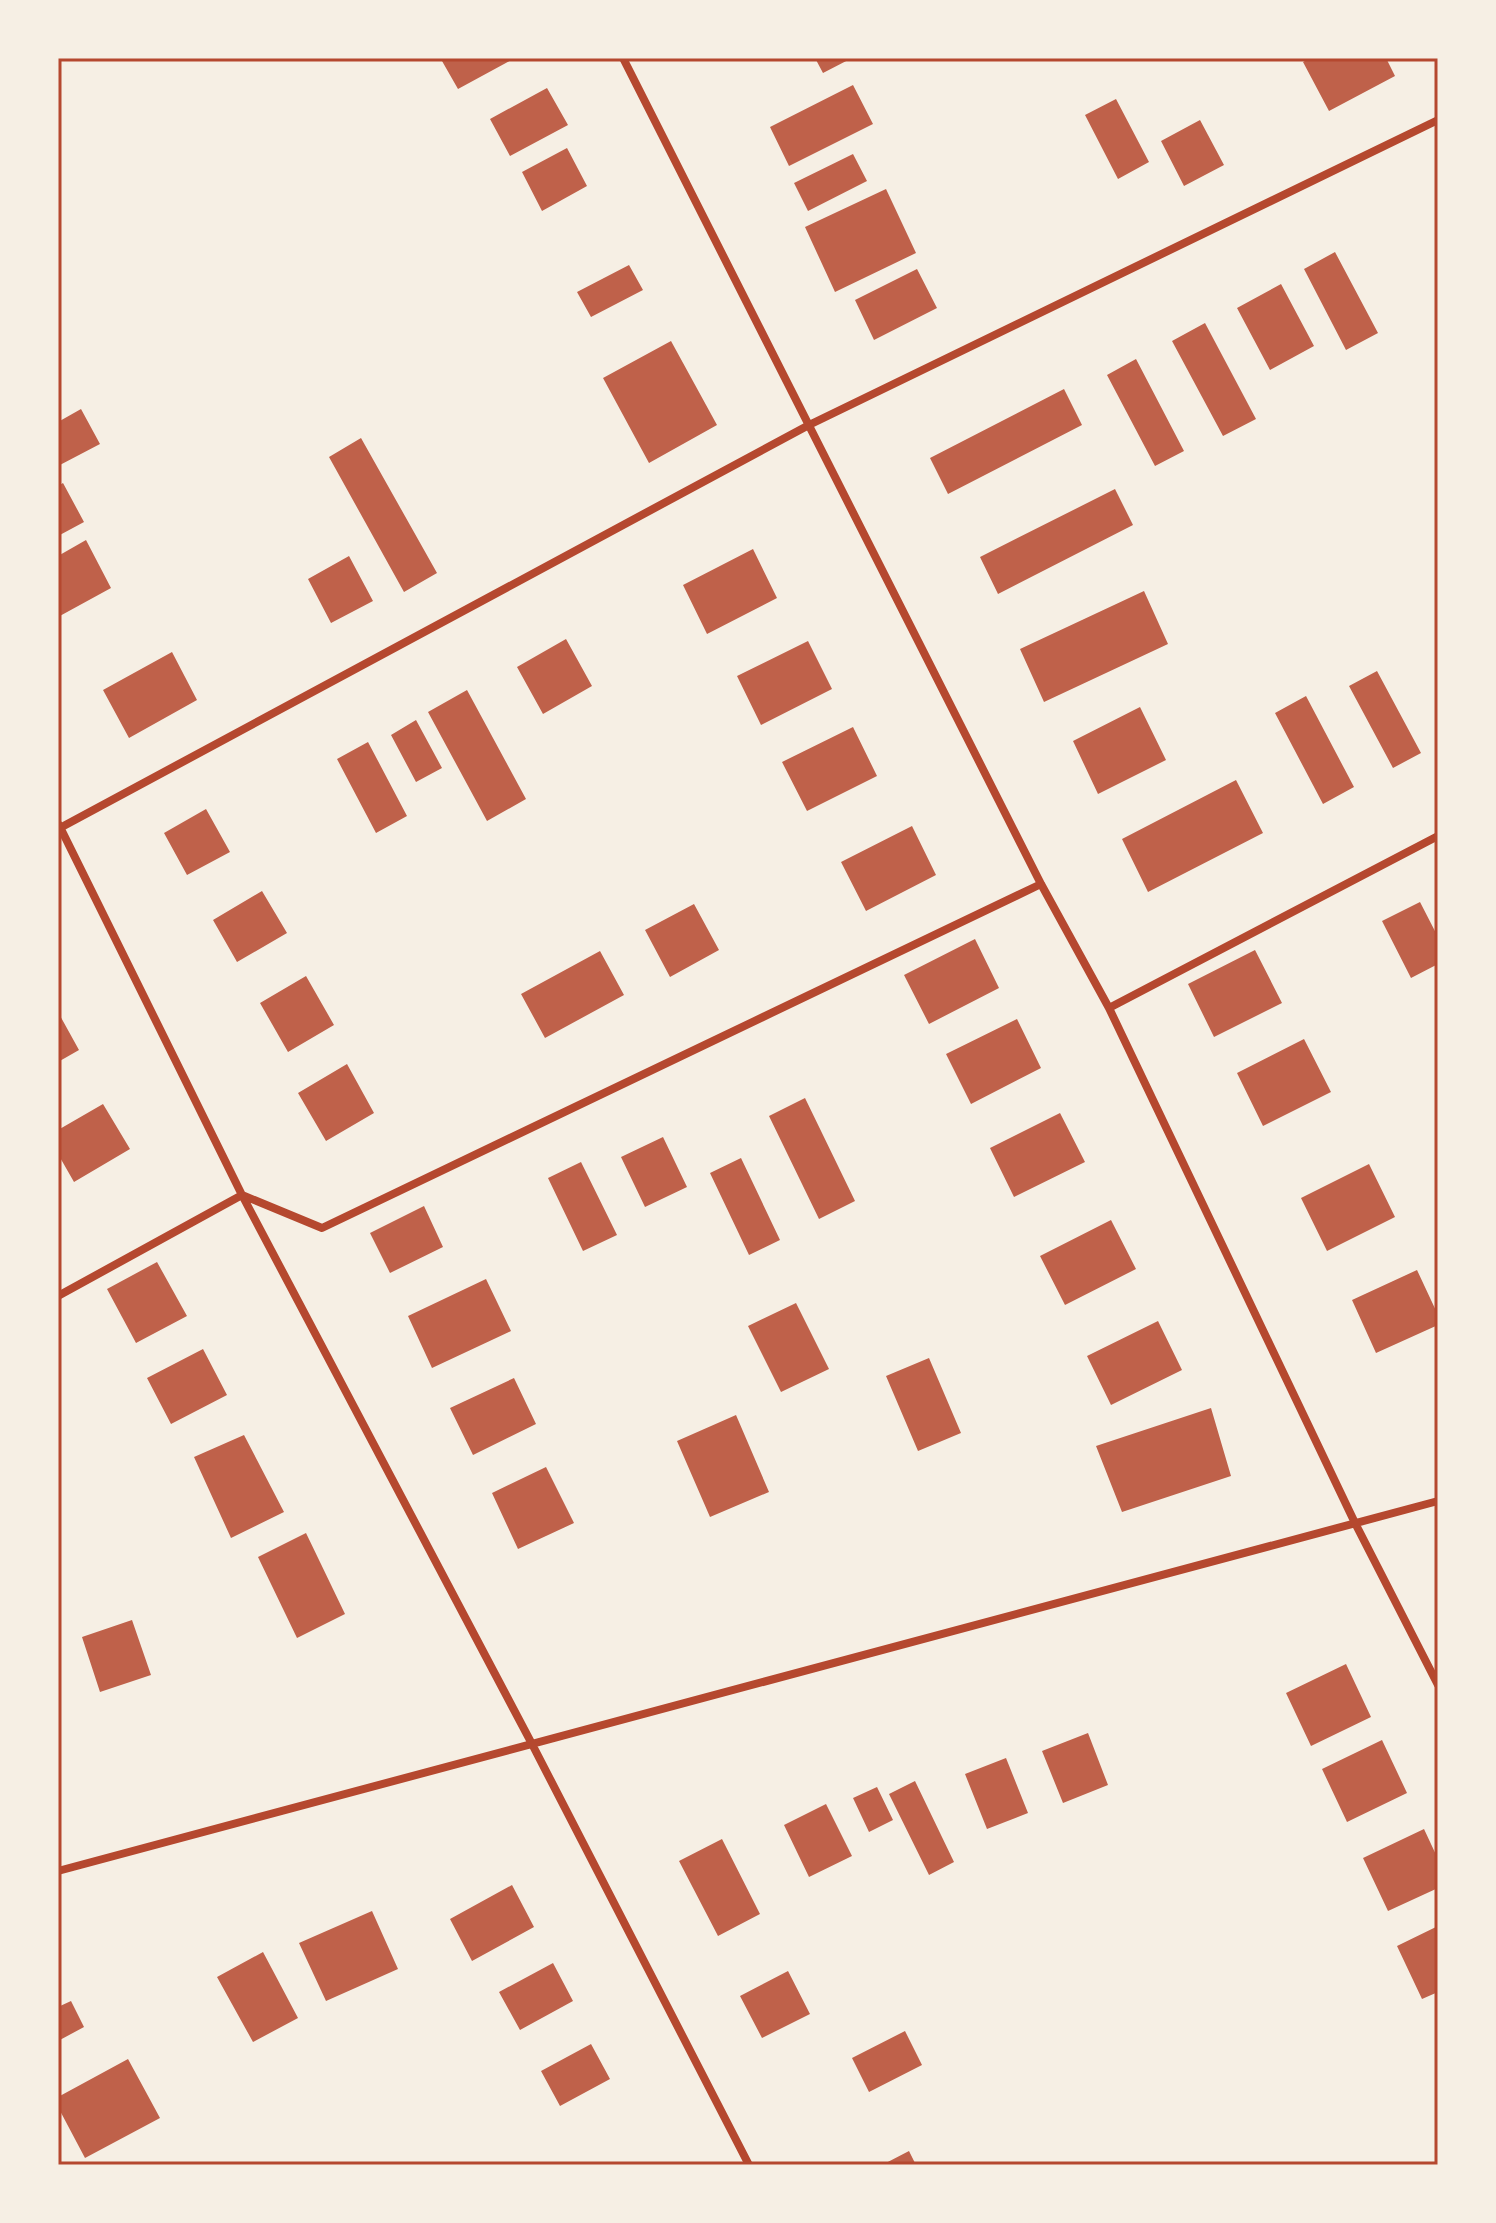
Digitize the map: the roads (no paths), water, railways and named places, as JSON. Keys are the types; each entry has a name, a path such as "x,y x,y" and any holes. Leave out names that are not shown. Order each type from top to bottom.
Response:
{"street":[{"path":"623,58 1041,884 1109,1008 1355,1523 1438,1685"},
{"path":"749,2165 532,1744 242,1195 59,827 809,425 1438,120"},
{"path":"1109,1008 1438,836"},
{"path":"242,1195 322,1228 1041,884"},
{"path":"58,1296 242,1195"},
{"path":"58,1871 1438,1501"}]}
